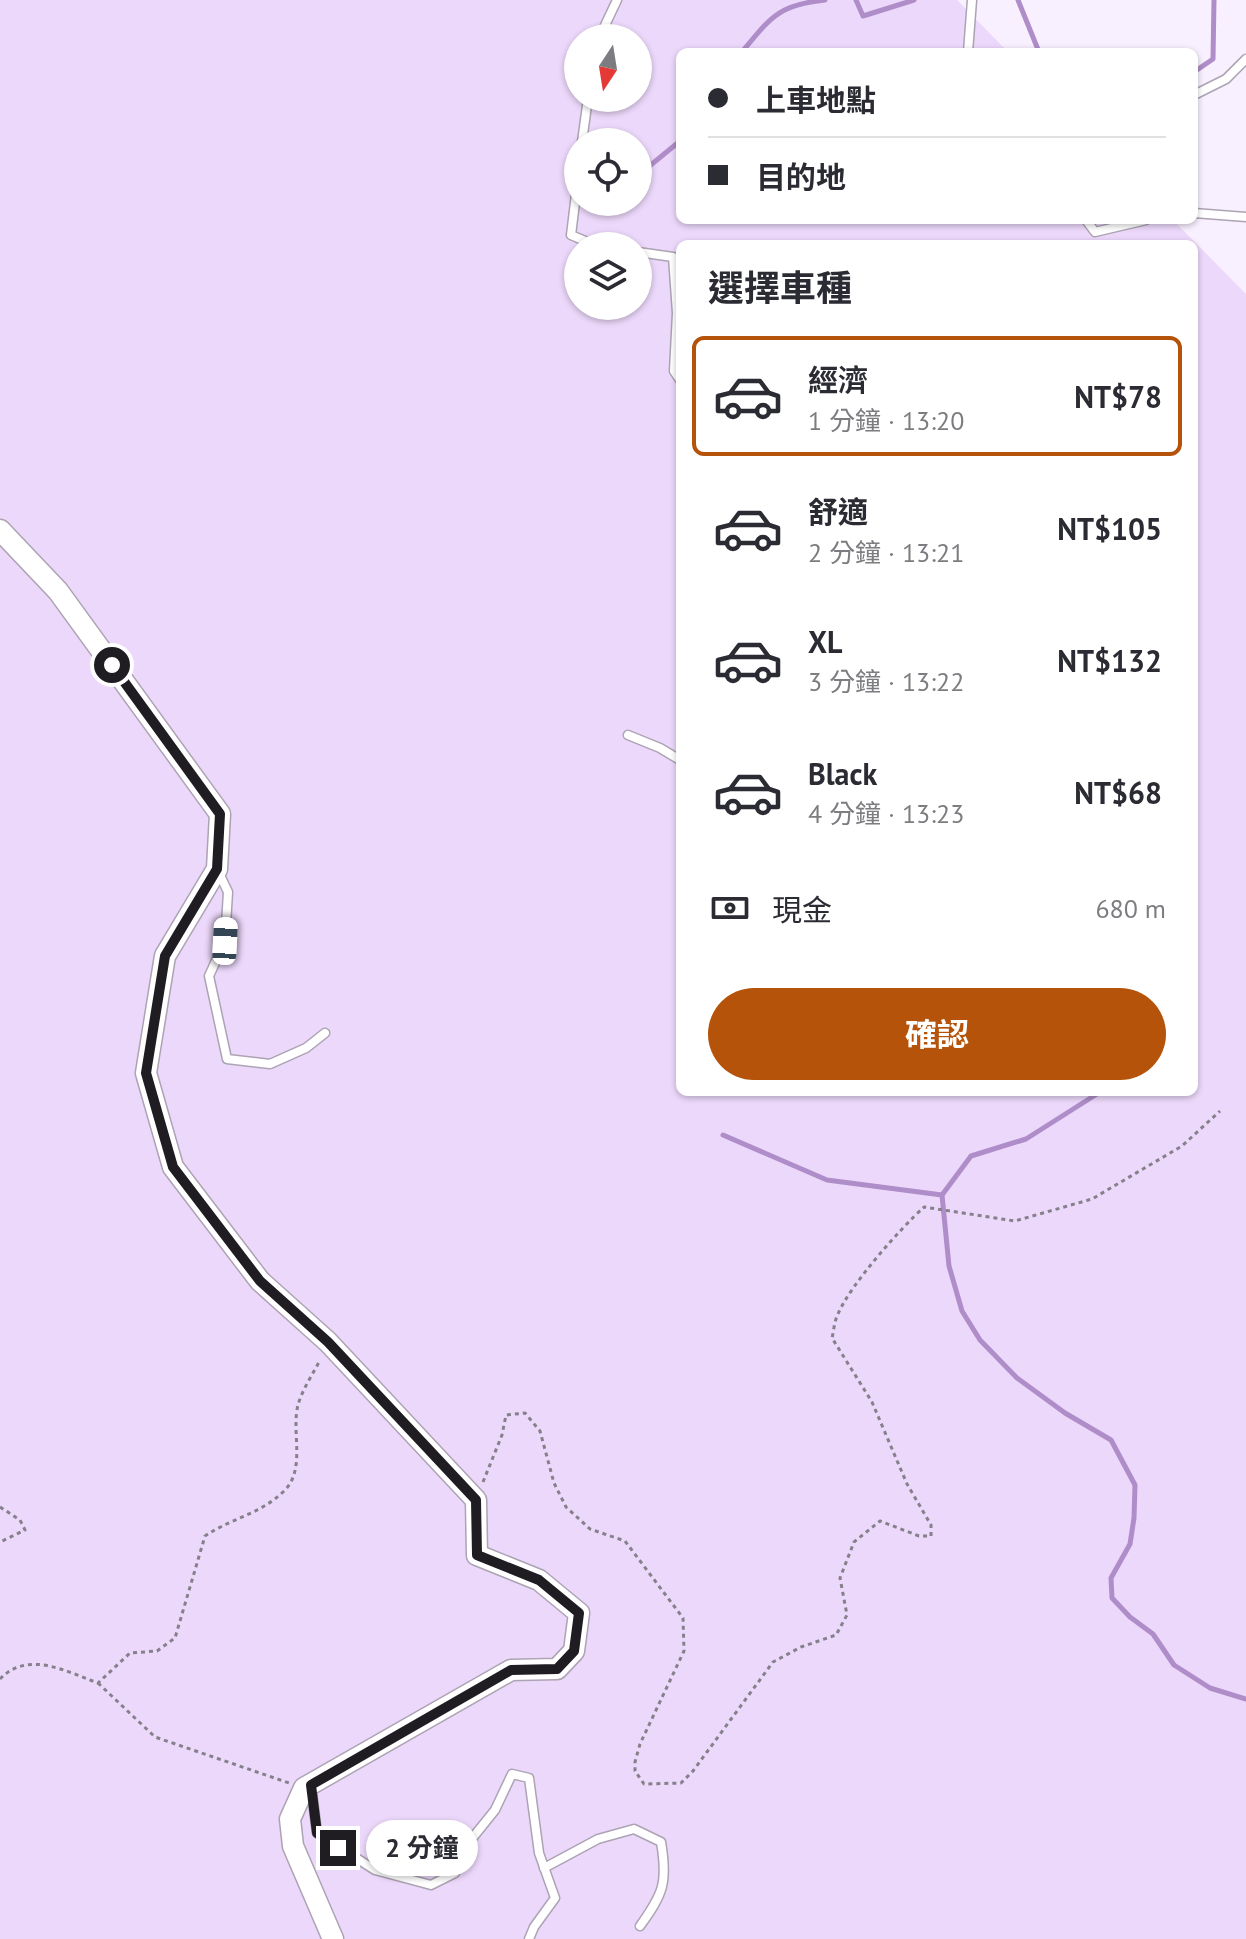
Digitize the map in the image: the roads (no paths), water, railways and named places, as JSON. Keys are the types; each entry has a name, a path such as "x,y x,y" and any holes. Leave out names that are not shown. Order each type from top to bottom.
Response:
{"street":[{"path":"0,530 58,591 220,814 217,869 165,956 146,1073 173,1167 260,1281 328,1342 476,1500 477,1555 539,1580 579,1613 574,1651 557,1669 511,1670 307,1787 290,1819 293,1846 333,1939"}],"lane":[{"path":"606,24 617,0"},
{"path":"968,48 972,0"},
{"path":"1198,93 1226,79 1246,59"},
{"path":"1198,213 1246,217"},
{"path":"1089,224 1095,232 1129,224"},
{"path":"652,254 673,257 676,299"},
{"path":"676,332 676,374"},
{"path":"628,735 676,758"},
{"path":"217,869 228,892 225,941 209,976 227,1059 270,1064 306,1048 325,1033"},
{"path":"307,1787 317,1833 375,1870 431,1885 455,1873 466,1846 495,1810 512,1774 529,1778 539,1853 555,1898 529,1939"},
{"path":"544,1868 598,1839 634,1829 661,1842 666,1869 659,1900 640,1926"}],"waterway":[{"path":"745,48 769,21 786,9 825,0"},
{"path":"856,0 863,16 914,0"},
{"path":"1018,0 1037,48"},
{"path":"1198,69 1213,59 1214,0"},
{"path":"652,164 676,144"},
{"path":"1094,1096 1026,1139 971,1156 942,1195 949,1266 962,1311 980,1340 1017,1378 1065,1413 1111,1440 1135,1485 1130,1544 1111,1578 1112,1598 1130,1617 1153,1634 1174,1665 1210,1688 1246,1699"},
{"path":"723,1135 827,1180 942,1195"}]}
